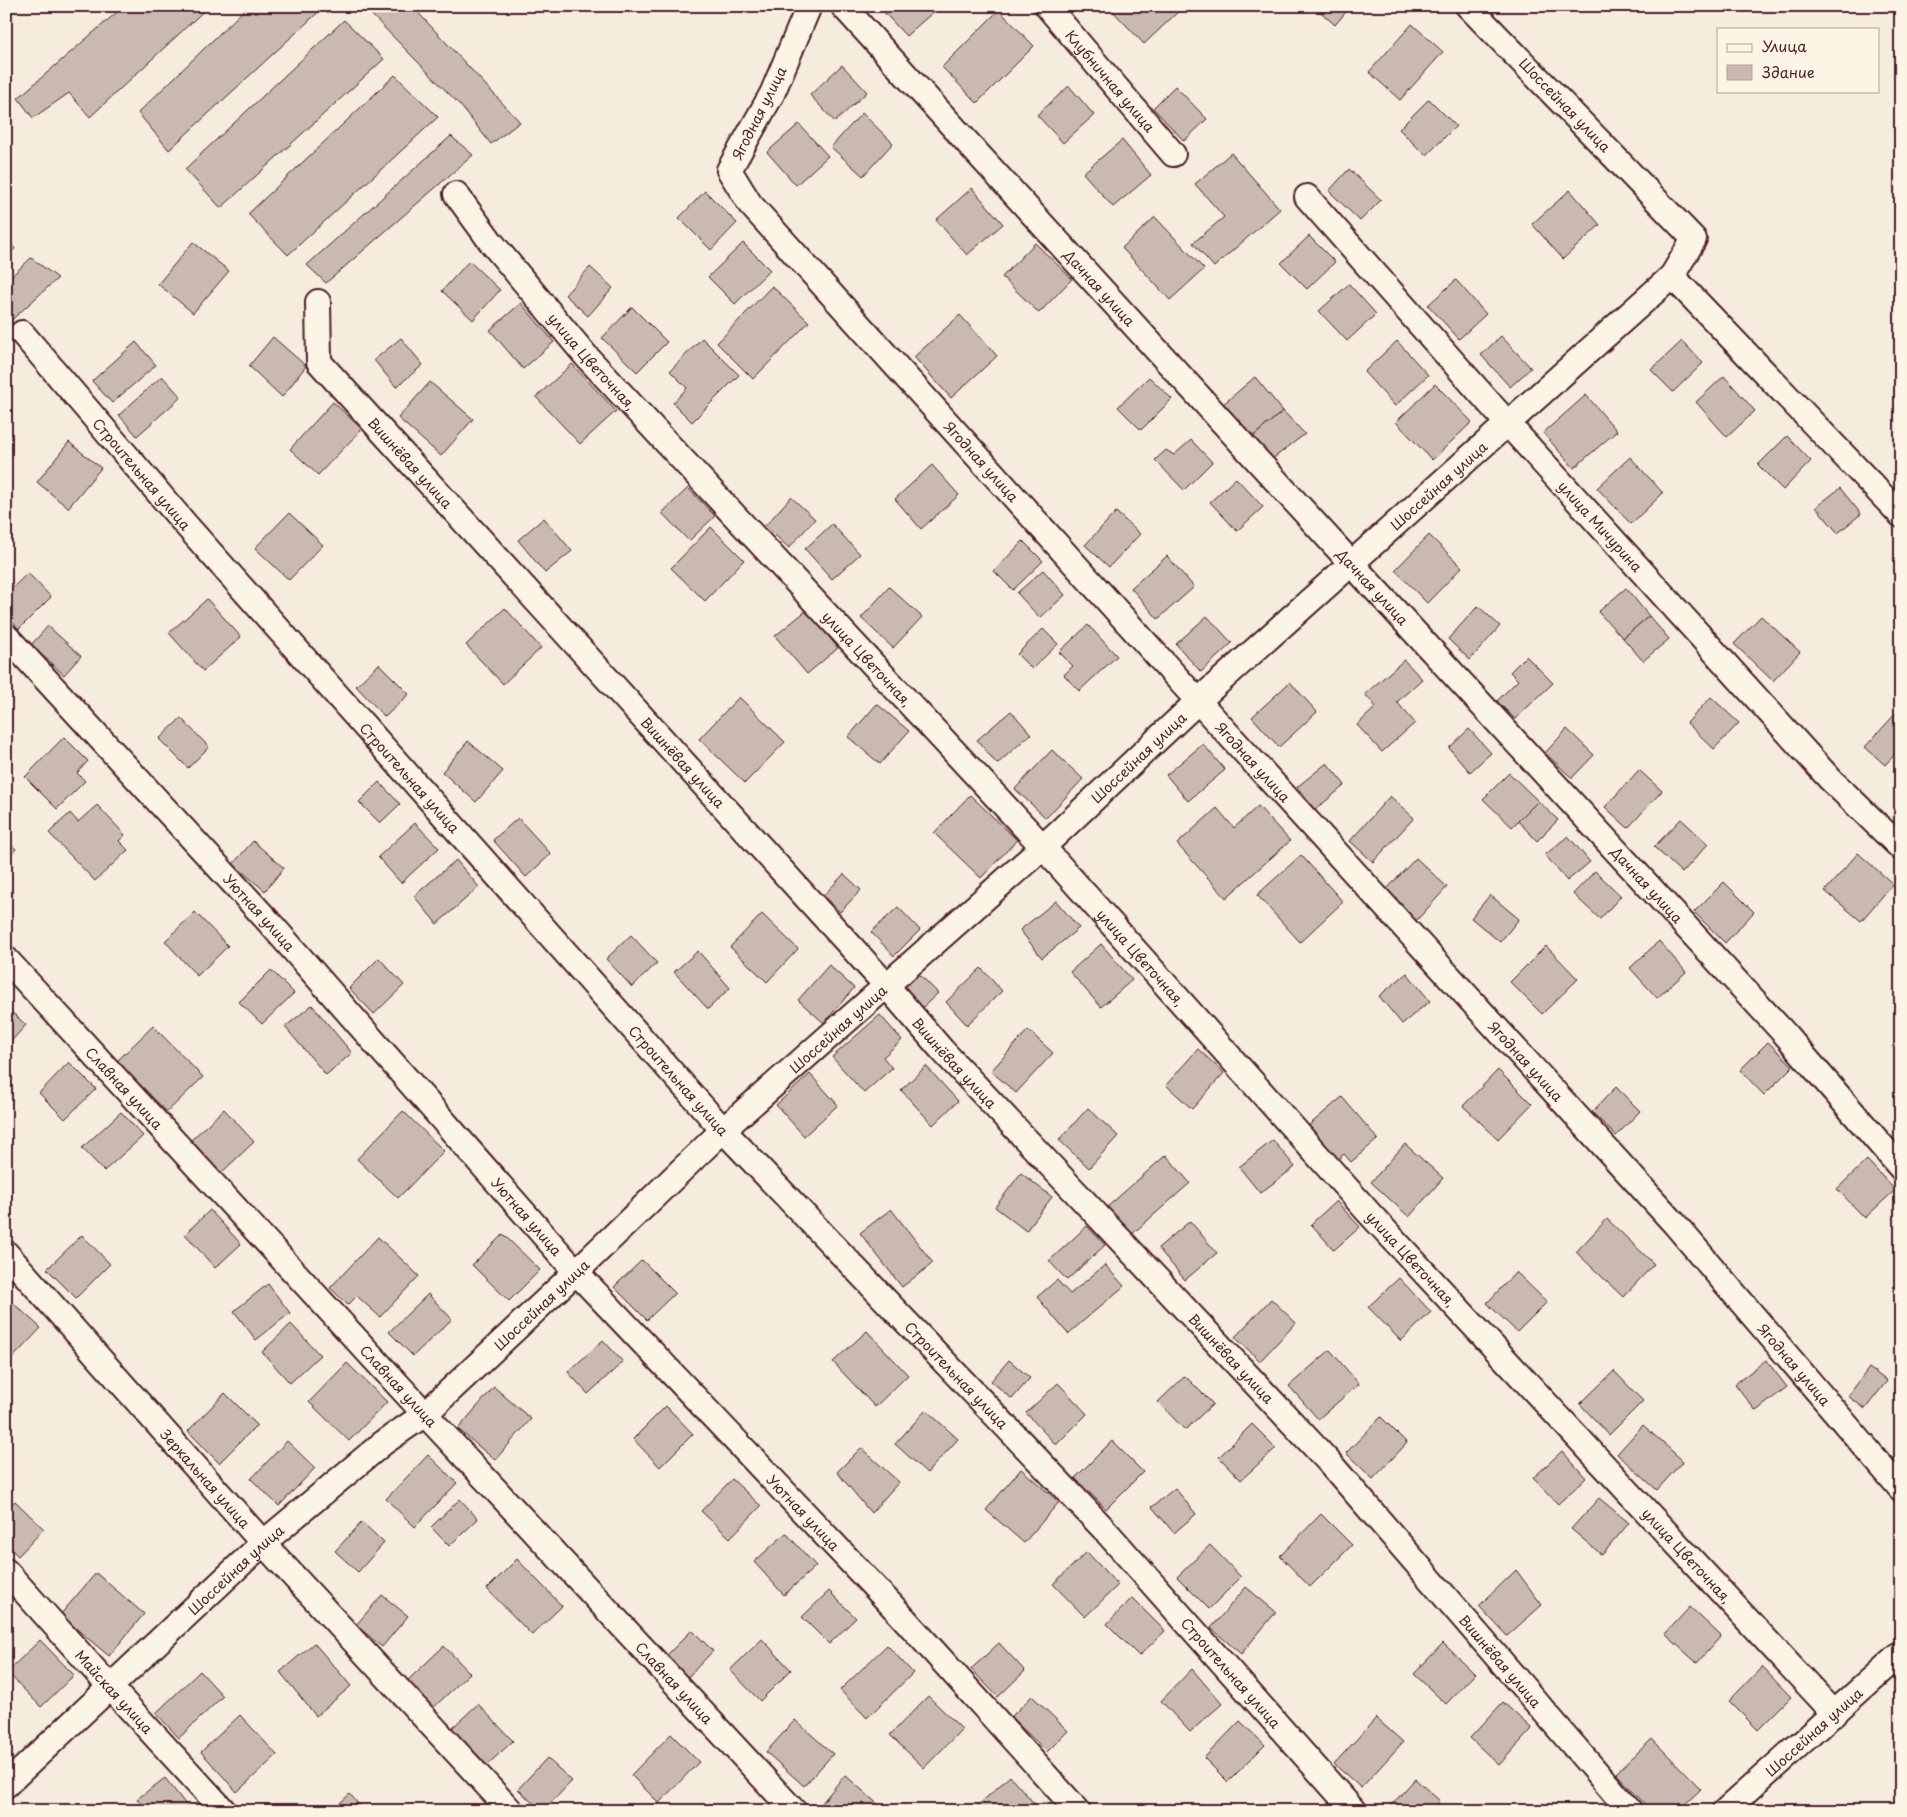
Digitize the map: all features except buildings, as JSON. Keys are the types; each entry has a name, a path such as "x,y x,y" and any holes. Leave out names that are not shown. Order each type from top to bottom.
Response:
{"street":[{"name":"Ягодная улица","path":"809,6 772,94 729,170 750,204 1198,701 1674,1223 1901,1489"},
{"name":"Дачная улица","path":"843,6 1351,563 1785,1034 1901,1168"},
{"name":"Клубничная улица","path":"1047,6 1173,154"},
{"name":"Шоссейная улица","path":"6,1785 263,1543 383,1444 425,1414 723,1130 1043,847 1198,701 1672,276 1694,239 1468,6"},
{"name":"улица Цветочная,","path":"456,194 491,242 586,356 1043,847 1369,1213 1835,1714"},
{"name":"улица Мичурина","path":"1308,197 1508,424 1830,778 1901,848"},
{"path":"1672,276 1901,516"},
{"name":"Вишнёвая улица","path":"318,302 319,362 886,985 942,1050 1329,1462 1630,1811"},
{"name":"Строительная улица","path":"22,333 186,525 723,1130 1103,1528 1354,1811"},
{"name":"Уютная улица","path":"6,636 269,922 576,1272 900,1614 1078,1811"},
{"name":"Славная улица","path":"6,958 425,1414 794,1811"},
{"name":"Зеркальная улица","path":"6,1253 263,1543 511,1811"},
{"name":"Майская улица","path":"6,1571 224,1811"},
{"name":"Шоссейная улица","path":"1725,1811 1901,1653"}]}
